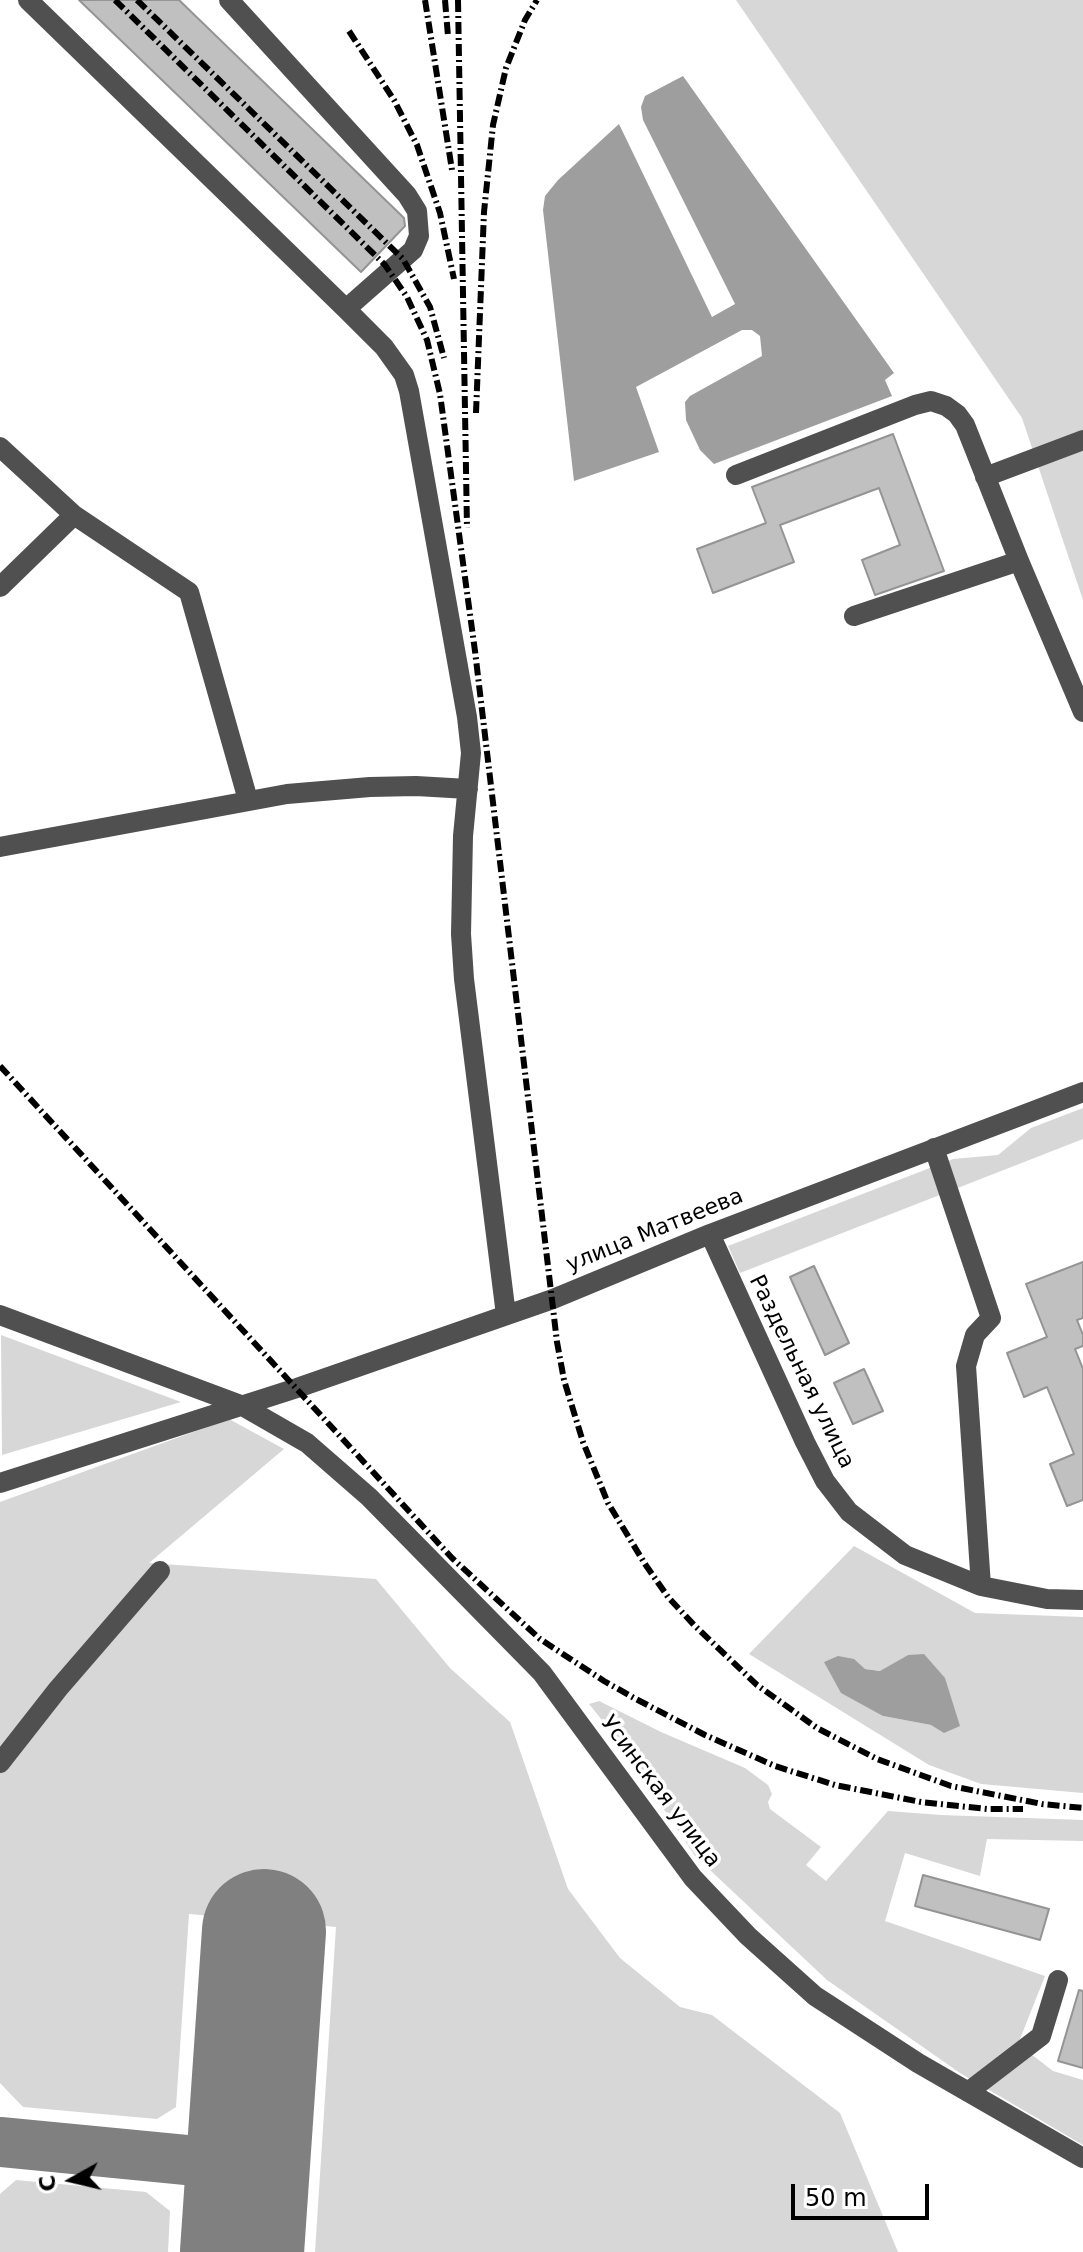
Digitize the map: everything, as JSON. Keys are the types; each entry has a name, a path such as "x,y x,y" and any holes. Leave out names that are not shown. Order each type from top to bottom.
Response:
{"street":[{"path":"28,0 346,309 396,361 409,391 471,753 460,898 463,964 506,1315"},
{"path":"229,0 407,195 417,211 419,236 413,250 346,309"},
{"path":"736,475 915,405 931,401 946,406 965,425 1083,712"},
{"path":"985,477 1083,440"},
{"path":"0,447 74,515 189,592 248,800"},
{"path":"0,587 74,515"},
{"path":"854,616 1019,561"},
{"path":"0,847 248,800 370,787 468,789"},
{"name":"улица Матвеева","path":"0,1483 553,1299 710,1234 1083,1092"},
{"path":"934,1148 991,1318 975,1335 966,1366 981,1586"},
{"name":"Раздельная улица","path":"710,1234 805,1442 825,1481 849,1512 905,1555 981,1586 1047,1599 1083,1600"},
{"name":"Усинская улица","path":"0,1315 241,1405 307,1443 369,1497 542,1673 693,1878 748,1936 815,1996 918,2063 1083,2158"},
{"path":"0,1763 58,1689 160,1571"},
{"path":"968,2092 1041,2036 1058,1980"}],"shaded area":[{"path":"736,0 1083,0 1083,600 1022,418"},
{"path":"683,76 894,373 885,380 892,396 714,464 700,450 686,420 685,402 690,396 762,356 760,336 752,330 742,330 636,387 659,452 574,481 543,210 545,196 558,180 619,124 712,317 735,304 643,120 641,107 645,96"},
{"path":"1083,1108 1083,1139 740,1273 728,1246 953,1159 998,1155 1031,1128"},
{"path":"1,1335 181,1402 2,1455"},
{"path":"229,1419 284,1449 149,1563 376,1579 450,1668 510,1722 568,1889 620,1958 680,2007 712,2015 840,2113 898,2252 315,2252 336,1927 189,1914 176,2107 157,2119 23,2107 0,2083 0,1502"},
{"path":"854,1546 975,1613 1083,1617 1083,1793 981,1784 929,1765 749,1654","holes":["908,1655 944,1732 931,1725 883,1716 865,1669 881,1671"]},
{"path":"924,1654 945,1678 960,1726 944,1733 931,1725 883,1716 841,1693 824,1662 838,1656 854,1659 865,1669 880,1671 908,1655"},
{"path":"599,1701 745,1768 768,1785 772,1794 768,1802 770,1809 821,1847 806,1865 826,1881 888,1811 1083,1820 1083,1841 987,1839 980,1876 905,1853 885,1921 1045,1976 1018,2044 1053,2071 1083,2080 1083,2145 960,2073 827,1980 695,1856 618,1740 589,1704"},
{"path":"16,2180 146,2192 170,2211 168,2252 0,2252 0,2194"}],"building":[{"path":"79,0 179,0 404,218 405,226 361,272"},
{"path":"893,434 944,571 875,595 862,560 900,545 879,488 780,525 794,562 713,593 697,549 766,523 752,487"},
{"path":"1083,1262 1083,1318 1077,1320 1083,1335 1083,1346 1075,1349 1083,1369 1083,1500 1067,1506 1050,1464 1074,1454 1047,1387 1024,1397 1007,1353 1047,1337 1026,1284"},
{"path":"814,1266 849,1343 825,1355 790,1277"},
{"path":"864,1369 883,1411 853,1424 834,1383"},
{"path":"923,1875 1049,1909 1040,1940 915,1906"},
{"path":"1079,1990 1083,1991 1083,2068 1058,2061"}],"taxiway":[{"path":"0,2142 248,2166"}],"runway":[{"path":"242,2252 264,1931"}],"railway":[{"path":"115,0 385,265 407,297 427,340 440,394 475,651 557,1342 564,1380 583,1442 608,1503 668,1597 694,1625 757,1685 817,1728 877,1759 951,1786 1042,1804 1083,1808"},
{"path":"137,0 403,259 430,307 444,358"},
{"path":"425,0 452,170"},
{"path":"445,0 448,36"},
{"path":"458,0 467,528"},
{"path":"476,413 484,212 493,125 506,68 525,20 537,0"},
{"path":"349,31 394,100 417,145 440,213 454,279"},
{"path":"0,1066 452,1558 540,1639 636,1699 705,1735 775,1766 835,1785 921,1802 987,1809 1023,1809"}]}
